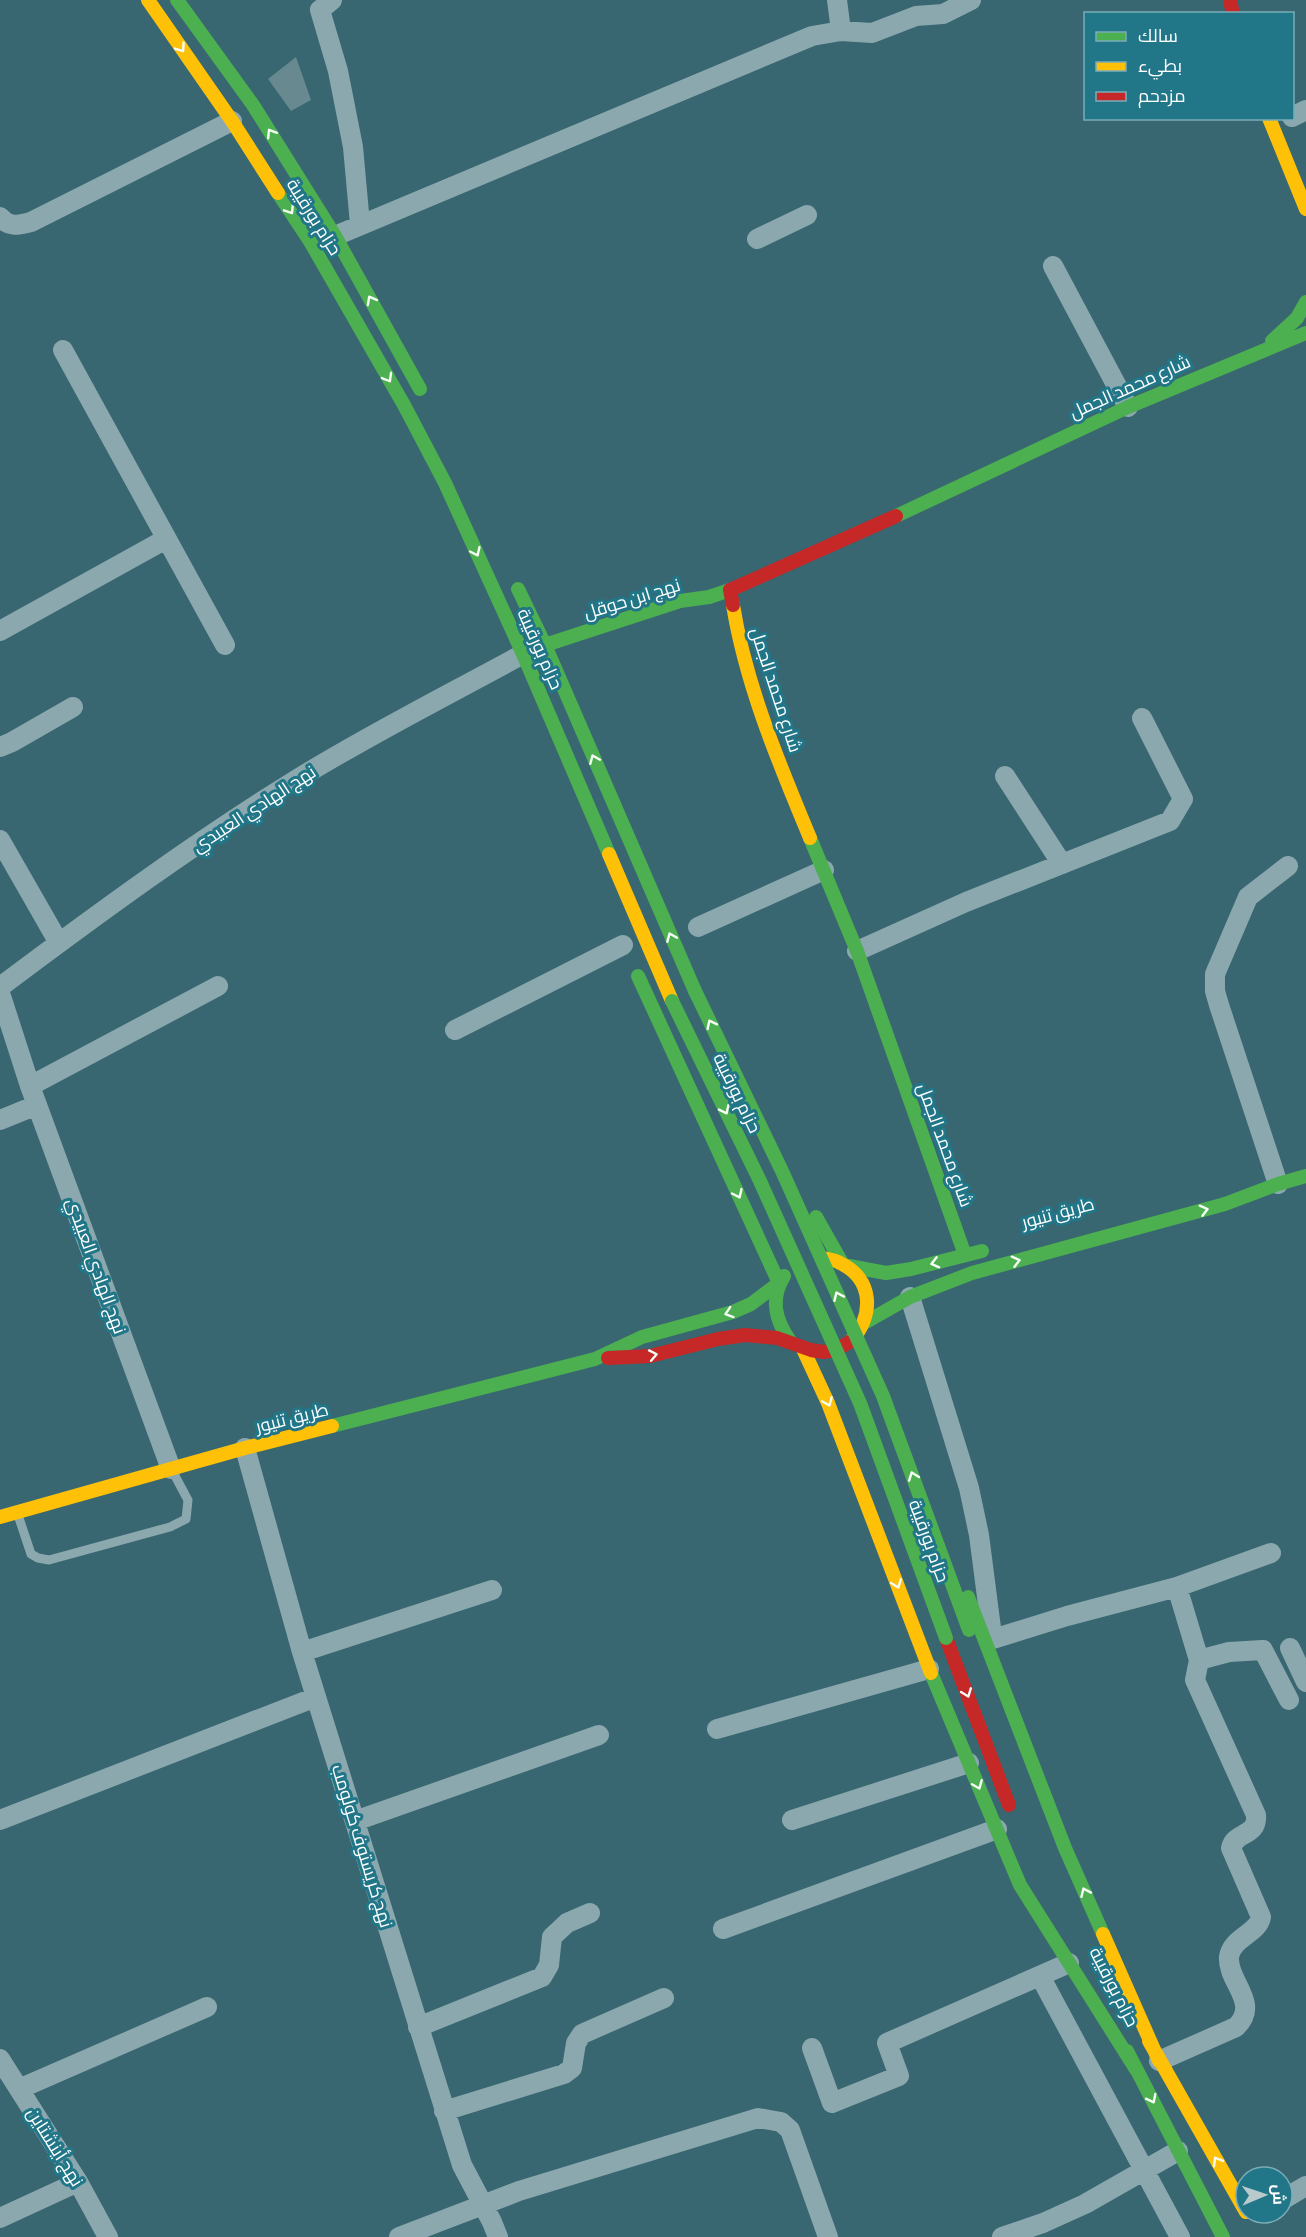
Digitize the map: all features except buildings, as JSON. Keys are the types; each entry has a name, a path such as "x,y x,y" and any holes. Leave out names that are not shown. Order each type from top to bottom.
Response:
{"main road":[{"name":"حزام بورقيبة","path":"148,0 232,121 311,243 404,405 445,483 523,654 672,1000 760,1180 860,1404 1015,1820"},
{"name":"حزام بورقيبة","path":"177,0 253,105 335,236 427,402"},
{"path":"1281,120 1306,209"},
{"path":"1260,352 1286,330 1297,318 1306,302"},
{"name":"شارع محمد الجمل","path":"965,1255 858,951 775,752 738,638 730,590 924,503 1128,406 1306,333"},
{"name":"حزام بورقيبة","path":"514,581 545,645 695,991 782,1171 883,1396 982,1636 1037,1814"},
{"name":"نهج ابن حوقل","path":"545,645 680,601 709,597 730,590"},
{"path":"545,645 591,715"},
{"path":"523,654 540,728"},
{"path":"626,950 779,1283"},
{"path":"767,1108 817,1218 845,1264 860,1278 867,1292 868,1327 846,1345 833,1352 818,1353 803,1349 790,1341 780,1329 775,1315 774,1299 779,1283 789,1270 802,1261 818,1257 834,1259 845,1264 886,1273 999,1247"},
{"name":"طريق تنيور","path":"868,1327 910,1297 972,1273 1225,1204 1306,1176"},
{"name":"طريق تنيور","path":"1223,1190 1278,1184"},
{"name":"طريق تنيور","path":"0,1517 245,1448 595,1359 642,1337 733,1312 751,1304 779,1283"},
{"name":"طريق تنيور","path":"595,1359 646,1356 734,1336 754,1335 790,1341"},
{"path":"803,1349 828,1403 928,1669 1020,1885 1137,2071"},
{"path":"882,1360 895,1389 982,1636 1065,1848 1159,2061"},
{"name":"حزام بورقيبة","path":"1063,1876 1159,2061 1234,2187"},
{"name":"حزام بورقيبة","path":"1065,1931 1223,2237"}],"street":[{"path":"332,0 320,10 338,71 353,147 360,224"},
{"path":"837,0 846,32"},
{"path":"335,236 799,41 820,34 872,33 916,16 940,14 971,0"},
{"path":"0,217 9,225 17,226 31,222 232,121"},
{"path":"757,239 807,215"},
{"path":"1053,266 1128,406"},
{"path":"63,350 225,645"},
{"path":"0,632 166,539"},
{"name":"نهج الهادي العبيدي","path":"0,987 224,827 300,778 523,654"},
{"path":"0,747 73,707"},
{"path":"858,951 966,902 1170,821 1183,799 1142,718"},
{"path":"1005,776 1062,864"},
{"path":"0,840 59,943"},
{"path":"1278,1184 1219,1005 1215,991 1215,974 1248,897 1288,866"},
{"path":"690,928 824,870"},
{"path":"455,1030 626,950"},
{"path":"30,1086 219,986"},
{"name":"نهج الهادي العبيدي","path":"0,993 30,1086 171,1469"},
{"path":"0,1120 37,1105"},
{"path":"910,1297 969,1488 979,1535 982,1636 1177,1587 1270,1553"},
{"name":"نهج كريستوف كولومب","path":"245,1448 302,1652 444,2111 462,2165 498,2237"},
{"path":"1159,2061 1236,2027 1242,2022 1246,2010 1245,2004 1231,1967 1230,1954 1240,1939 1258,1925 1262,1917 1231,1848 1236,1840 1253,1829 1257,1821 1256,1815 1195,1680 1199,1660 1177,1587"},
{"path":"302,1652 492,1590"},
{"path":"1290,1648 1306,1682"},
{"path":"1199,1660 1229,1652 1263,1650 1289,1700"},
{"path":"717,1728 928,1669"},
{"path":"0,1820 316,1697"},
{"path":"355,1821 599,1735"},
{"path":"792,1820 969,1763"},
{"path":"723,1929 996,1829"},
{"path":"418,2026 542,1977 549,1965 552,1937 567,1923 590,1913"},
{"path":"812,2048 832,2103 899,2076 887,2043 1069,1963"},
{"path":"1040,1976 1180,2237"},
{"path":"444,2111 564,2074 572,2068 576,2043 582,2034 664,1998"},
{"path":"19,2089 207,2007"},
{"name":"نهج أينشتاين","path":"0,2058 78,2182 108,2237"},
{"path":"399,2237 575,2173 758,2118 781,2122 790,2130 828,2237"},
{"path":"1002,2237 1043,2223 1085,2204 1178,2151"},
{"path":"0,2218 78,2182"}],"lane":[{"path":"17,1512 28,1548 34,1556 49,1560 75,1555 170,1527 186,1519 189,1512 188,1500 171,1469"}],"traffic: fast":[{"path":"177,0 253,105 335,236 420,389"},
{"path":"278,193 311,243 404,405 445,483 523,654 609,854"},
{"path":"1272,341 1297,318 1306,302"},
{"path":"896,516 1128,407 1306,333"},
{"path":"518,589 545,645 695,991"},
{"path":"545,645 680,601 709,597 730,590"},
{"path":"810,838 857,951 965,1255"},
{"path":"638,976 779,1283"},
{"path":"695,991 782,1171 883,1396 969,1630"},
{"path":"672,1001 760,1181 860,1403 946,1638"},
{"path":"866,1322 910,1297 972,1273 1225,1204 1306,1176"},
{"path":"816,1217 842,1263"},
{"path":"849,1266 886,1273 982,1251"},
{"path":"784,1276 777,1293 776,1309 781,1325 790,1341"},
{"path":"332,1426 595,1359 642,1337 733,1312 751,1304 779,1283"},
{"path":"968,1597 1065,1848 1103,1934"},
{"path":"931,1673 1020,1885 1137,2071"},
{"path":"1127,2051 1223,2237"}],"traffic: slow":[{"path":"148,0 232,121 278,193"},
{"path":"1270,120 1306,209"},
{"path":"733,605 755,695 775,753 810,838"},
{"path":"609,854 672,1001"},
{"path":"822,1258 836,1261 851,1270 859,1278 864,1288 867,1310 859,1331 851,1341"},
{"path":"803,1349 828,1403 931,1673"},
{"path":"0,1517 332,1426"},
{"path":"1103,1934 1159,2061"},
{"path":"1149,2041 1234,2191"}],"traffic: jam":[{"path":"1230,0 1233,12"},
{"path":"733,605 730,590 896,516"},
{"path":"608,1358 650,1356 718,1339 745,1335 777,1338 823,1352 836,1350 851,1341"},
{"path":"946,1638 1009,1805"}]}
